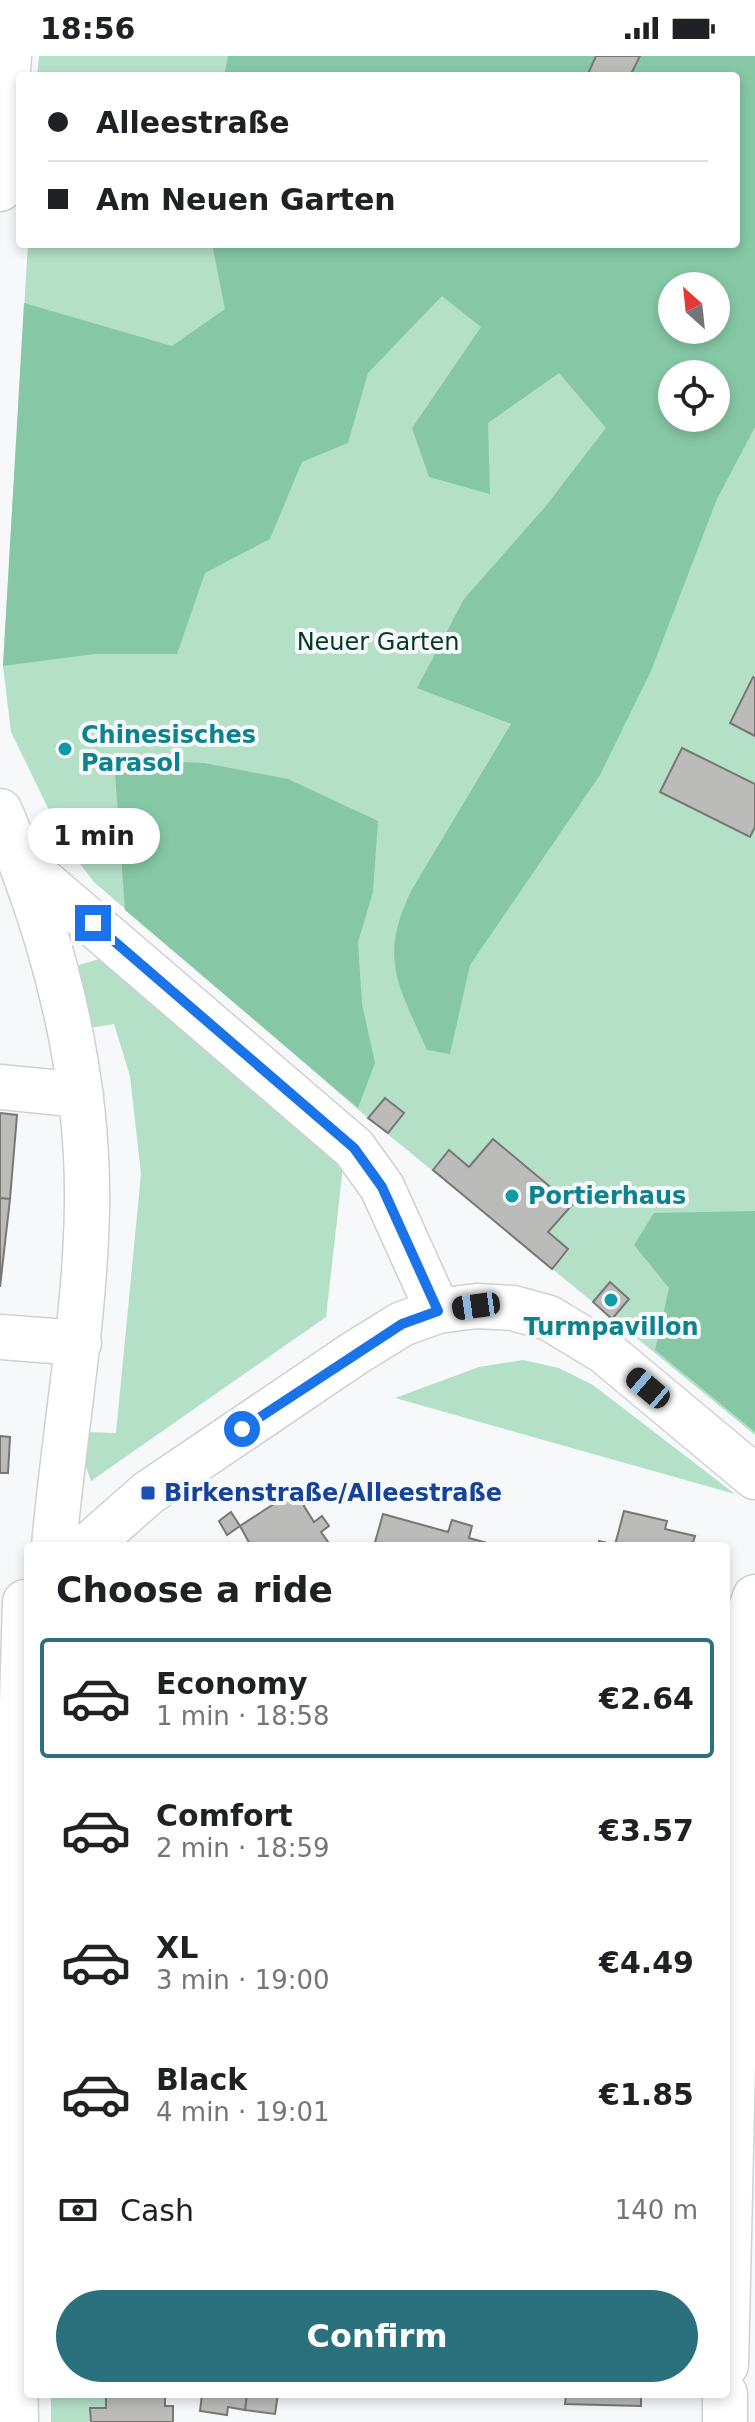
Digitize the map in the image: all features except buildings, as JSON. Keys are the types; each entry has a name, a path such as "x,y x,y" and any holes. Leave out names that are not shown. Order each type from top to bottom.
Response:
{"street":[{"path":"0,189 9,56"},
{"path":"0,811 23,864 74,1040 81,1095 87,1205 79,1343 54,1542"},
{"path":"23,864 354,1148 382,1187 438,1311"},
{"path":"0,1087 81,1095"},
{"path":"93,1542 148,1493 402,1324 438,1311 476,1306 513,1308 549,1318 605,1352 755,1477"},
{"path":"0,1337 79,1343"},
{"path":"730,2192 743,1631 755,1597"},
{"path":"16,2422 10,2110 18,1607"},
{"path":"725,2398 725,2422"}],"green space":[{"name":"Neuer Garten","path":"39,56 755,56 755,1435 368,1118 94,882 67,847 11,732 3,666 28,248 740,248 740,72 37,72"},
{"path":"228,56 755,56 755,427 717,499 651,671 600,775 470,965 450,1054 427,1050 396,972 396,936 411,891 511,724 417,688 464,599 545,507 606,428 559,373 488,423 490,494 429,477 412,428 481,327 442,296 368,373 348,443 302,462 270,539 205,573 177,654 94,654 3,666 24,303 172,346 225,309 213,248 740,248 740,72 225,72"},
{"path":"114,759 204,763 288,779 378,821 373,892 358,942 362,1004 375,1063 358,1108 125,910"},
{"path":"99,959 344,1158 326,1317 91,1481 83,1458 85,1432 116,1433 141,1174 130,1076 114,1024 84,1029 76,966"},
{"path":"755,1211 755,1432 655,1350 669,1288 634,1245 654,1213"},
{"path":"523,1360 559,1368 593,1385 735,1494 395,1398 479,1367"},
{"path":"51,2398 106,2398 106,2408 91,2408 91,2422 51,2422"}],"place":[{"name":"Chinesisches Parasol","path":"65,749"},
{"name":"Portierhaus","path":"512,1196"},
{"name":"Turmpavillon","path":"611,1300"},
{"name":"Birkenstraße/Alleestraße","path":"148,1493"}],"route":[{"path":"93,923 354,1148 382,1187 438,1311 402,1324 242,1429"}]}
